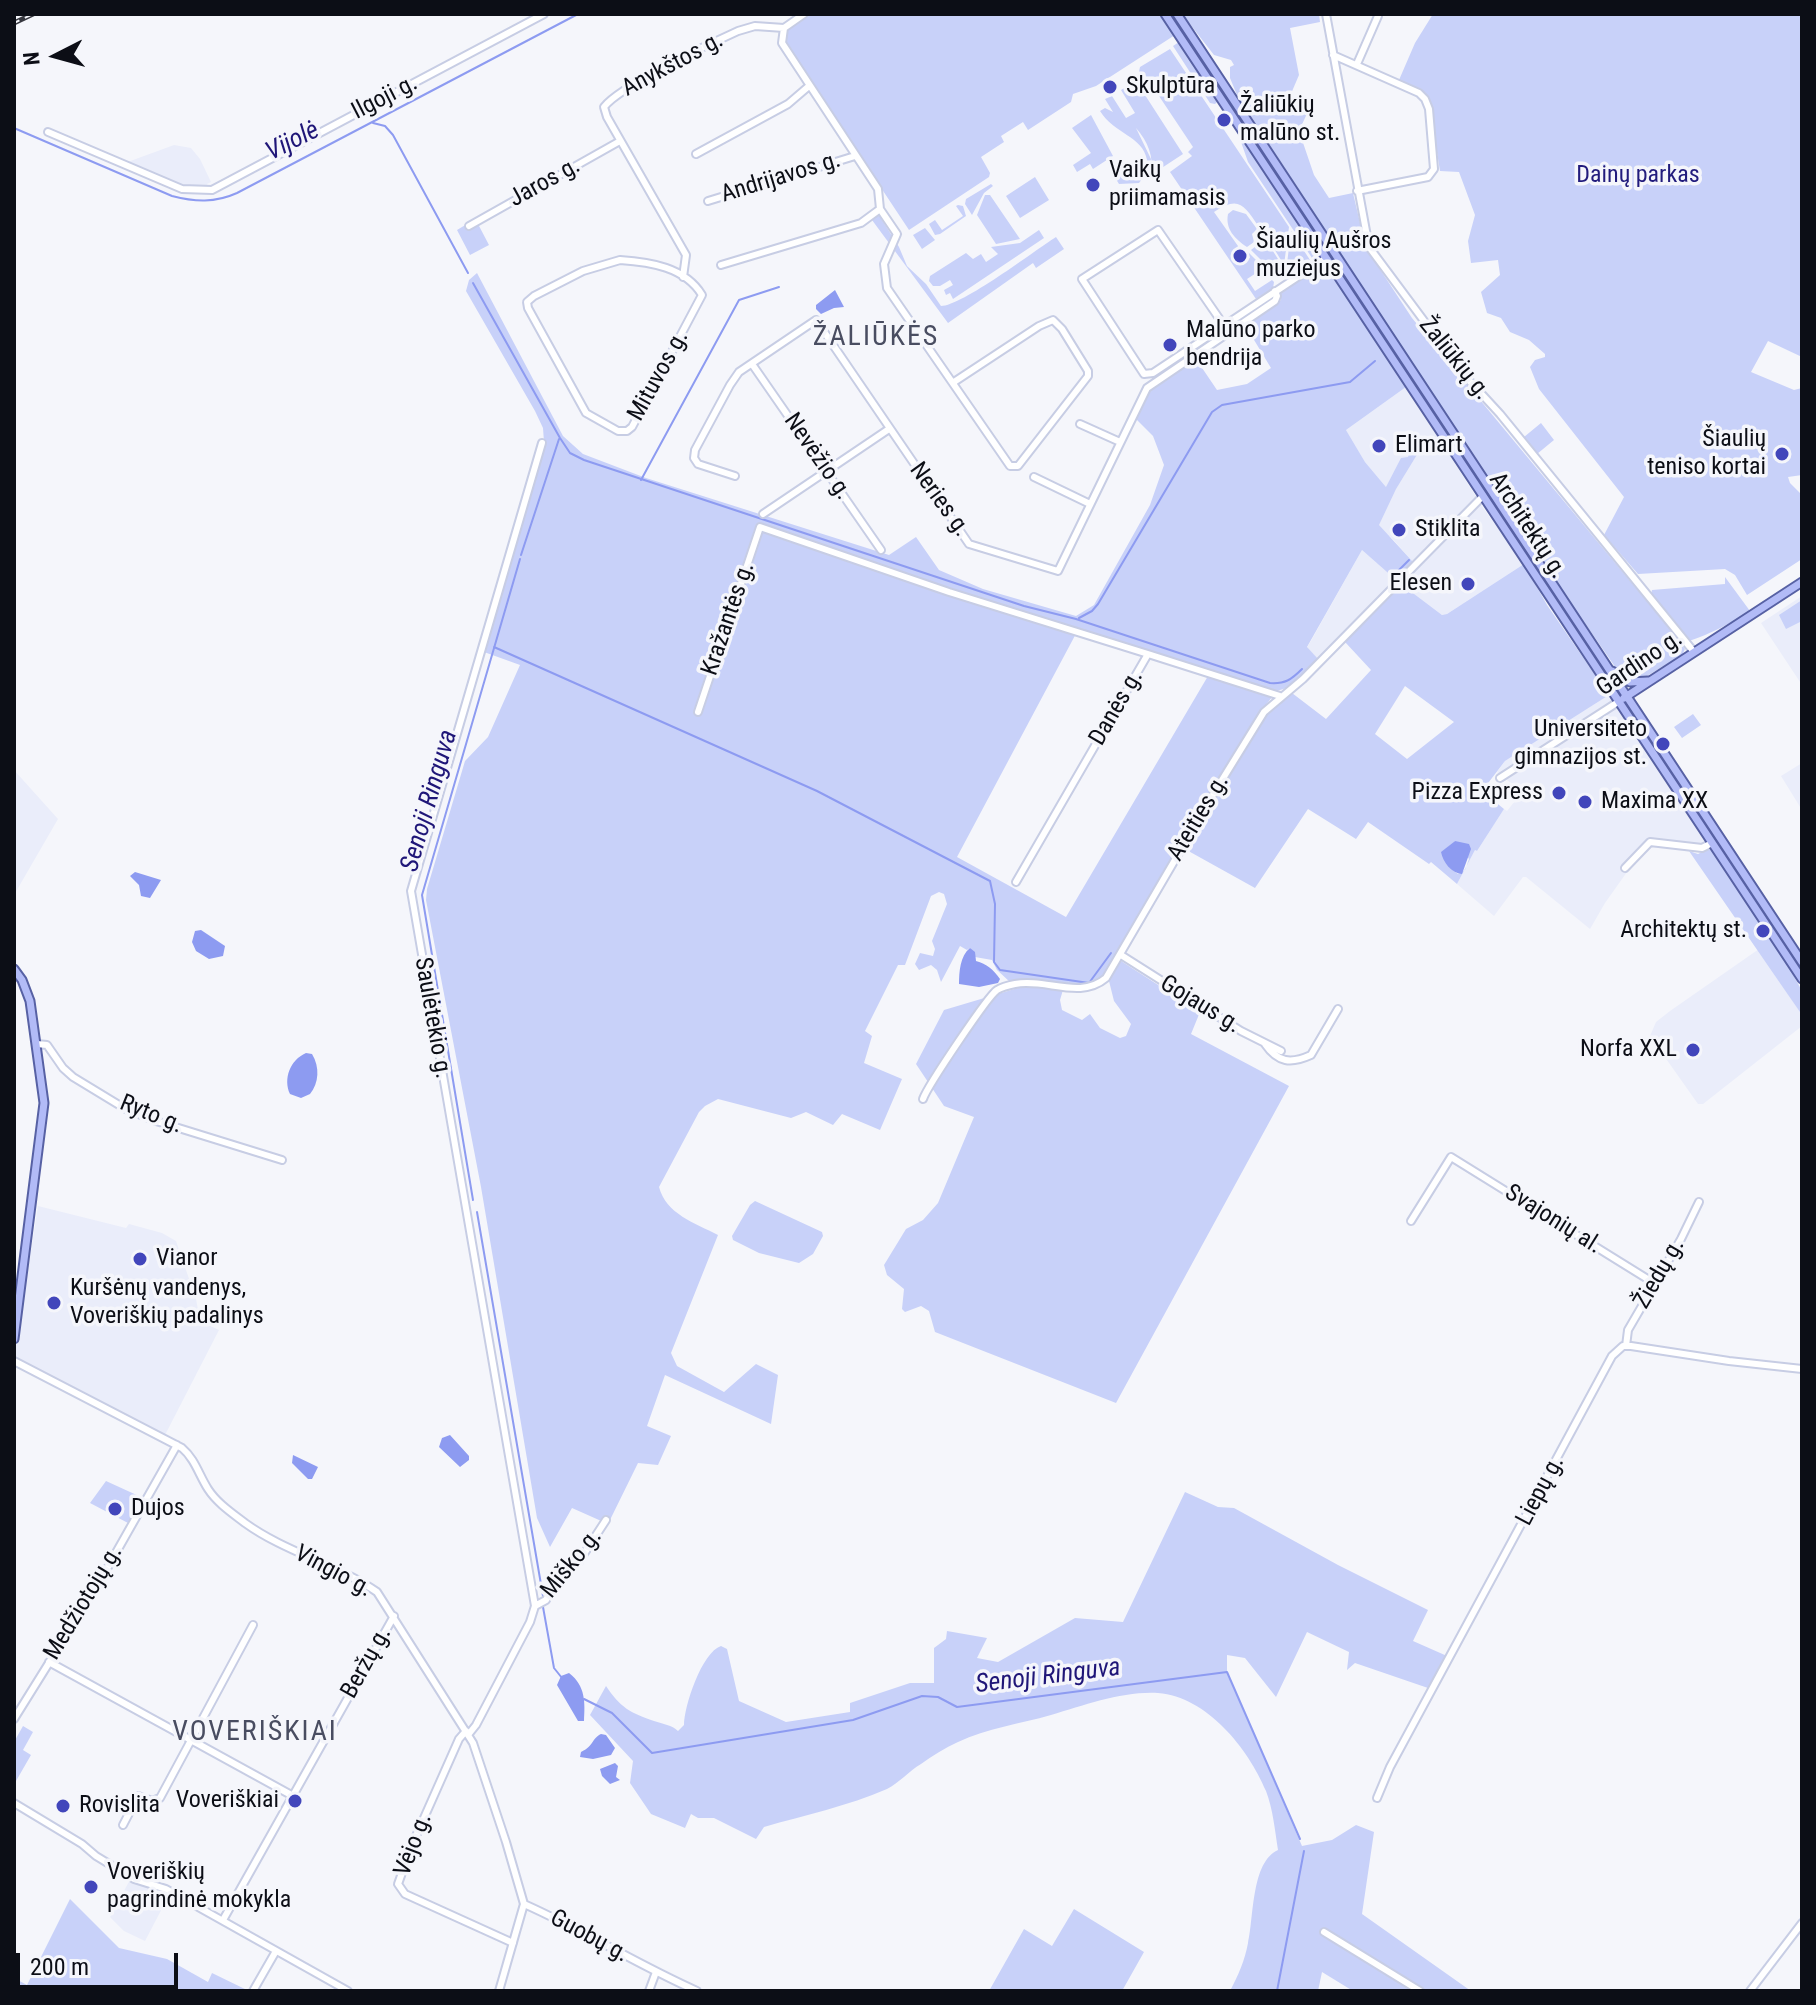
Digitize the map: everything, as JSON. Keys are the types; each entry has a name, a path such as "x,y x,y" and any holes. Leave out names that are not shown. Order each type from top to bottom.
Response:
{"main road":[{"name":"Architektų g.","path":"1165,14 1287,190 1326,258 1490,490 1802,962"},
{"name":"Architektų g.","path":"1177,14 1483,496 1802,979"},
{"path":"1483,496 1490,490"},
{"name":"Gardino g.","path":"1618,702 1802,582"},
{"path":"1610,670 1633,683 1654,679"},
{"path":"1714,846 1724,844"},
{"path":"14,969 27,991 43,1083 44,1111 14,1339"}],"street":[{"name":"Ilgoji g.","path":"48,132 169,185 194,191 212,190 544,14"},
{"path":"804,14 784,28 781,38 784,48 878,189 880,209 897,234 884,264 884,280 1010,466 1018,466 1088,376 1088,371 1053,320 954,382"},
{"name":"Žaliūkių g.","path":"1326,14 1369,247 1465,376 1500,414 1694,652"},
{"path":"1357,64 1378,16"},
{"name":"Anykštos g.","path":"620,141 604,107 610,99 738,31 755,26 784,28"},
{"path":"1333,55 1419,93 1429,109 1434,169 1426,179 1357,191"},
{"name":"Andrijavos g.","path":"696,154 788,104 809,86"},
{"path":"620,141 686,255 683,277"},
{"name":"Jaros g.","path":"469,226 620,141"},
{"name":"Andrijavos g.","path":"708,201 855,156"},
{"path":"721,265 861,223 880,209"},
{"path":"1223,324 1158,230 1082,279 1144,374 1153,373 1326,258"},
{"name":"Mituvos g.","path":"620,260 649,262 683,277 702,295 632,427 627,431 618,431 586,413 527,302 583,271 620,260"},
{"name":"Neries g.","path":"752,364 816,320 969,544 1058,571 1147,388 1275,301 1275,291"},
{"path":"735,476 698,464 694,458 695,450 730,385 739,372 752,364"},
{"name":"Nevėžio g.","path":"752,364 881,550"},
{"path":"1080,424 1120,442"},
{"path":"763,514 889,429"},
{"name":"Saulėtekio g.","path":"535,1606 411,891 542,443"},
{"path":"1034,477 1090,504"},
{"name":"Ateities g.","path":"923,1099 994,991 1016,983 1091,988 1106,978 1264,712 1303,679 1483,496"},
{"name":"Kražantės g.","path":"698,712 760,527 949,592 1148,654"},
{"name":"Danės g.","path":"1016,882 1148,654 1280,696"},
{"name":"Gardino g.","path":"1500,778 1618,702"},
{"path":"1625,868 1650,842 1702,848 1714,846"},
{"name":"Gojaus g.","path":"1121,955 1241,1031 1281,1051"},
{"path":"1263,1041 1276,1057 1289,1062 1311,1055 1338,1009"},
{"name":"Ryto g.","path":"37,1044 47,1045 59,1064 73,1077 124,1108 282,1160"},
{"name":"Svajonių al.","path":"1411,1221 1451,1157 1654,1283"},
{"name":"Žiedų g.","path":"1626,1346 1628,1330 1676,1249 1699,1202"},
{"path":"1626,1346 1802,1369"},
{"name":"Liepų g.","path":"1377,1798 1390,1767 1610,1360 1626,1346"},
{"name":"Vingio g.","path":"14,1361 177,1445 192,1458 208,1488 228,1510 268,1538 361,1581 377,1592 478,1754 524,1904"},
{"name":"Medžiotojų g.","path":"14,1719 100,1581 177,1445"},
{"name":"Miško g.","path":"467,1733 476,1725 535,1606 546,1600 560,1573 578,1563 606,1520"},
{"name":"Beržų g.","path":"223,1920 394,1616"},
{"path":"123,1825 138,1796 152,1801 160,1798 253,1625"},
{"path":"49,1662 293,1796"},
{"name":"Vėjo g.","path":"467,1733 459,1739 398,1884 405,1894 513,1943"},
{"path":"14,1803 134,1879 166,1889 348,1991"},
{"path":"499,1991 524,1904"},
{"name":"Guobų g.","path":"524,1904 697,1991"},
{"path":"1750,1991 1802,1923"},
{"path":"1324,1932 1420,1991"},
{"path":"253,1991 276,1951"},
{"path":"649,1991 656,1972"}],"shaded area":[{"path":"174,145 191,148 200,159 211,182 207,184 209,188 190,189 125,163"},
{"path":"1406,387 1477,498 1413,562 1390,536 1374,544 1387,488 1365,462 1346,430"},
{"path":"1481,505 1524,564 1442,615 1401,584"},
{"path":"1362,550 1396,580 1319,660 1307,648"},
{"path":"1802,596 1802,685 1761,623"},
{"path":"1609,695 1706,840 1697,845 1687,845 1657,838 1655,843 1644,848 1590,929 1526,877 1494,916 1457,884 1475,850 1504,809 1507,811 1522,792 1497,772 1505,761"},
{"path":"1802,763 1802,810 1781,776"},
{"path":"14,770 58,819 14,895"},
{"path":"1759,949 1802,1015 1802,1026 1703,1104 1698,1104 1650,1036 1656,1022"},
{"path":"38,1206 126,1228 129,1224 162,1233 176,1241 196,1299 200,1321 219,1330 165,1435 14,1358"},
{"path":"132,1876 168,1897 145,1941 124,1931 110,1917"}],"green space":[{"path":"812,14 1160,14 1175,35 1096,86 1073,94 1071,102 1028,130 1023,122 1001,136 1004,142 981,157 990,173 989,177 909,230 785,43 789,27"},
{"path":"1172,14 1285,188 1283,187"},
{"path":"1182,14 1319,14 1320,22 1290,28 1299,75 1290,96 1310,107 1299,131 1314,175 1329,198 1353,193 1366,248 1412,318 1665,623 1685,649 1682,655 1642,679 1627,679 1618,671 1545,566 1528,535 1493,487 1237,95 1230,78 1230,67 1234,65 1231,60 1214,55"},
{"name":"Dainų parkas","path":"1433,14 1802,14 1802,357 1768,341 1751,372 1794,390 1802,388 1802,475 1788,477 1802,495 1802,559 1747,595 1735,575 1725,569 1638,574 1604,535 1624,497 1539,389 1530,367 1545,354 1529,340 1510,332 1501,318 1487,313 1481,292 1500,275 1498,260 1471,263 1468,241 1475,215 1459,172 1440,171 1428,96 1399,80 1415,43"},
{"path":"1179,42 1218,101 1215,104 1210,103 1173,46"},
{"path":"1170,49 1289,227 1284,265 1273,247 1278,239 1272,228 1259,227 1245,208 1235,203 1214,212 1238,246 1233,253 1240,263 1250,258 1248,252 1264,268 1247,279 1255,291 1272,280 1274,282 1273,288 1256,299 1170,172 1192,156 1188,152 1193,147 1145,75 1138,76 1140,67"},
{"path":"1136,81 1183,154 1151,175 1152,162 1149,150 1136,128 1151,159 1147,178 1142,171 1147,160 1140,145 1100,111 1105,108 1113,112 1105,99 1112,96 1126,118 1135,113 1121,90"},
{"path":"1091,115 1113,156 1093,169 1090,164 1077,172 1073,165 1091,153 1072,128"},
{"path":"1240,139 1246,143 1318,253 1318,259 1314,261 1248,162"},
{"path":"1120,167 1131,175 1138,173 1142,179 1139,183 1119,184 1111,171"},
{"path":"1035,177 1049,200 1020,218 1006,196"},
{"path":"991,184 993,186 984,193 972,215 965,204 966,199"},
{"path":"1290,192 1375,320 1374,322 1288,194"},
{"path":"985,195 990,195 1020,239 996,244 977,215"},
{"path":"958,205 963,206 966,216 935,235 929,224 935,220 942,230 963,216"},
{"path":"1233,210 1246,214 1257,229 1252,234 1254,242 1247,247 1230,229 1227,219"},
{"path":"879,215 907,266 926,284 941,306 981,288 1056,237 1064,249 1036,268 1033,263 948,323 872,220"},
{"path":"467,224 469,229 478,224 489,245 470,255 457,230"},
{"path":"925,228 935,240 922,249 913,235"},
{"path":"1039,230 1044,238 953,299 944,290 953,285 950,280 940,286 933,286 929,281 930,276 966,253 973,259 981,254 986,262 998,254 991,247 1020,243"},
{"path":"1291,231 1312,263 1285,280"},
{"path":"1256,246 1266,250 1271,248 1278,259 1267,266 1251,250"},
{"path":"1321,264 1326,264 1406,387 1346,430 1365,462 1386,487 1401,458 1408,457 1414,450 1418,453 1379,525 1413,562 1396,580 1362,550 1307,647 1319,660 1299,680 1280,690 1273,691 1079,628 957,857 1066,917 1208,676 1272,697 1107,970 1095,984 1010,982 997,970 992,960 975,957 970,948 967,950 960,946 941,982 937,970 931,965 919,970 915,964 920,953 933,956 935,949 932,941 947,904 944,894 939,892 931,896 905,965 898,965 865,1031 872,1036 864,1063 902,1079 880,1130 842,1114 833,1125 806,1112 791,1118 718,1099 699,1112 659,1187 675,1211 718,1235 671,1353 677,1366 724,1392 756,1364 778,1375 771,1424 665,1375 647,1426 671,1436 658,1465 638,1463 608,1524 572,1508 550,1547 537,1518 481,1187 426,900 465,761 488,737 520,665 484,652 544,442 543,428 535,411 466,291 469,280 477,273 563,436 583,454 646,478 889,555 916,537 939,570 983,589 1076,616 1094,605 1150,505 1164,465 1153,436 1134,417 1150,389 1196,359 1217,390 1247,384 1271,368 1245,325 1281,300 1281,290"},
{"path":"1379,327 1485,489 1483,491 1377,329"},
{"path":"1541,423 1554,440 1537,454 1524,437"},
{"path":"1509,529 1620,690 1617,692"},
{"path":"1524,564 1547,605 1609,695 1505,761 1482,791 1504,809 1477,851 1466,866 1469,859 1455,841 1442,852 1449,867 1458,874 1464,870 1457,884 1431,862 1429,864 1368,822 1356,839 1308,809 1255,888 1183,848 1270,709 1292,693 1326,719 1371,670 1345,642 1401,584 1442,615","holes":["1405,686 1454,722 1407,759 1375,734"]},
{"path":"1725,577 1750,611 1689,641 1651,595 1652,590 1725,584"},
{"path":"1802,600 1802,621 1786,629 1779,615"},
{"path":"1629,707 1719,842 1718,845 1627,709"},
{"path":"1693,714 1701,725 1682,738 1674,727"},
{"path":"1712,850 1790,969 1802,991 1802,1015 1689,851 1698,854"},
{"path":"1721,851 1802,969 1802,973"},
{"path":"1121,961 1200,1012 1191,1034 1289,1086 1116,1403 935,1332 929,1311 921,1306 905,1312 902,1309 904,1289 887,1275 884,1265 906,1229 923,1220 938,1203 974,1117 944,1106 916,1064 944,1010 1028,985 1063,990 1060,1000 1062,1010 1082,1020 1090,1014 1100,1028 1120,1038 1126,1036 1131,1024 1114,1001 1109,981"},
{"path":"755,1201 822,1232 823,1236 813,1254 799,1263 759,1253 733,1240 732,1236"},
{"path":"106,1481 141,1497 128,1523 90,1503"},
{"path":"1185,1492 1218,1507 1234,1508 1428,1610 1413,1641 1447,1656 1428,1688 1355,1663 1347,1670 1349,1652 1307,1632 1276,1697 1245,1658 1227,1655 1227,1672 1302,1846 1332,1840 1356,1825 1374,1832 1362,1914 1471,1991 1353,1991 1322,1972 1318,1991 1230,1991 1247,1949 1258,1878 1269,1856 1278,1850 1274,1820 1266,1791 1237,1742 1209,1714 1176,1697 1158,1693 1118,1696 980,1733 939,1752 887,1789 764,1827 756,1839 714,1818 698,1818 691,1814 685,1828 651,1814 630,1783 633,1761 590,1715 606,1686 632,1712 678,1731 684,1725 687,1705 701,1669 707,1658 721,1646 727,1649 739,1701 786,1722 850,1712 850,1703 910,1683 934,1683 934,1648 946,1639 947,1631 987,1638 977,1658 998,1662 1075,1618 1123,1622"},
{"path":"23,1726 33,1732 23,1750 31,1755 16,1781 14,1742"},
{"path":"70,1899 119,1948 167,1959 208,1982 212,1973 249,1991 14,1991 14,1978 27,1985"},
{"path":"1074,1909 1144,1952 1122,1991 989,1991 1024,1929 1052,1946"}],"water":[{"path":"835,290 844,307 821,314 816,305"},
{"path":"1455,841 1469,844 1471,849 1462,874 1448,866 1441,852"},
{"path":"135,872 161,880 150,898 141,896 139,885 130,876"},
{"path":"201,930 225,946 223,956 209,959 196,951 192,942 195,931"},
{"path":"970,948 975,952 976,961 987,965 997,975 1000,979 998,983 979,987 959,984 962,960"},
{"path":"306,1053 312,1054 317,1075 310,1094 301,1098 290,1094 288,1076 292,1065"},
{"path":"450,1435 469,1456 469,1460 460,1467 439,1447 442,1438"},
{"path":"293,1455 318,1467 312,1479 308,1479 292,1463"},
{"path":"569,1673 581,1689 584,1721 578,1721 557,1685 561,1676"},
{"path":"601,1734 606,1735 615,1748 611,1755 593,1759 580,1757 581,1752"},
{"path":"615,1763 618,1766 616,1777 620,1780 610,1784 600,1769"}],"waterway":[{"name":"Vijolė","path":"14,128 172,196 197,200 221,199 578,14"},
{"path":"373,123 385,126 393,135 468,273"},
{"path":"473,283 560,438 570,453 584,460 1024,606 1076,619 1270,683 1288,680 1302,669"},
{"path":"641,480 739,300 779,287"},
{"path":"1079,618 1098,604 1212,412 1222,405 1350,382 1375,361"},
{"name":"Senoji Ringuva","path":"521,555 559,439"},
{"name":"Senoji Ringuva","path":"473,1200 422,895 520,559"},
{"path":"1393,576 1409,560"},
{"path":"494,647 817,791 990,881 995,904 994,962 1000,970 1089,983 1111,953"},
{"name":"Senoji Ringuva","path":"477,1212 543,1596"},
{"name":"Senoji Ringuva","path":"543,1607 554,1668 562,1678"},
{"name":"Senoji Ringuva","path":"584,1699 612,1713 652,1753 853,1720 922,1696 938,1697 957,1707 1227,1672 1300,1839"},
{"name":"Senoji Ringuva","path":"1277,1991 1304,1851"}],"railway":[{"path":"14,23 33,14"}],"place":[{"name":"Skulptūra","path":"1110,87"},
{"name":"Žaliūkių malūno st.","path":"1224,120"},
{"name":"Vaikų priimamasis","path":"1093,185"},
{"name":"Šiaulių Aušros muziejus","path":"1240,256"},
{"name":"Malūno parko bendrija","path":"1170,345"},
{"name":"Elimart","path":"1379,446"},
{"name":"Šiaulių teniso kortai","path":"1782,454"},
{"name":"Stiklita","path":"1399,530"},
{"name":"Elesen","path":"1468,584"},
{"name":"Universiteto gimnazijos st.","path":"1663,744"},
{"name":"Pizza Express","path":"1559,793"},
{"name":"Maxima XX","path":"1585,802"},
{"name":"Architektų st.","path":"1763,931"},
{"name":"Norfa XXL","path":"1693,1050"},
{"name":"Vianor","path":"140,1259"},
{"name":"Kuršėnų vandenys, Voveriškių padalinys","path":"54,1303"},
{"name":"Dujos","path":"115,1509"},
{"name":"Voveriškiai","path":"295,1801"},
{"name":"Rovislita","path":"63,1806"},
{"name":"Voveriškių pagrindinė mokykla","path":"91,1887"}],"district":[{"name":"ŽALIŪKĖS","path":"876,338"},
{"name":"VOVERIŠKIAI","path":"255,1733"}]}
